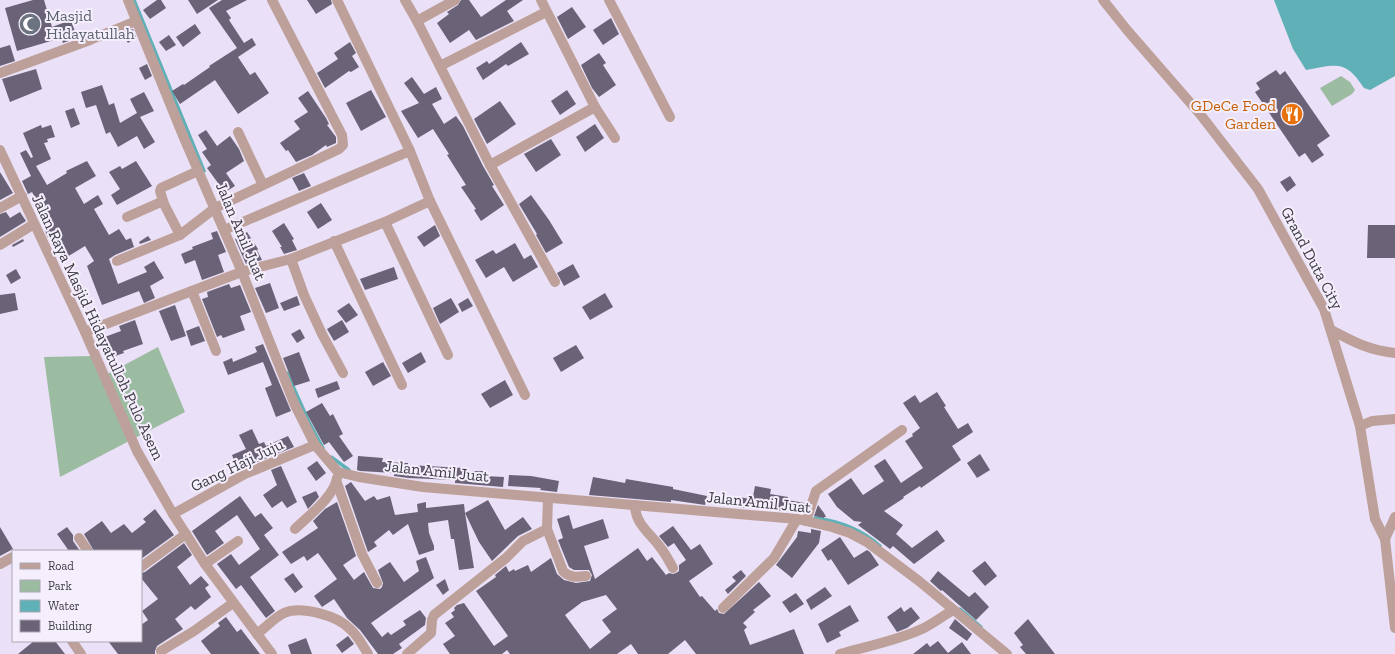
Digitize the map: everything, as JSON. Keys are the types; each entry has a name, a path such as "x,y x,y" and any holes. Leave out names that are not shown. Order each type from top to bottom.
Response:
{"street":[{"name":"Jalan Amil Juat","path":"128,0 198,170 217,207 244,271 294,403 314,445 338,472 358,478 423,487 801,520 832,527 855,535 867,542 919,581 1006,654"},
{"path":"117,261 180,235 217,207 339,149 343,143 342,135 272,0"},
{"path":"337,0 410,152 430,201 525,395"},
{"path":"405,0 490,165 555,282"},
{"path":"417,21 455,0"},
{"path":"541,0 595,107 615,138"},
{"path":"609,0 670,117"},
{"name":"Grand Duta City","path":"1104,0 1127,30 1200,114 1258,189 1311,282 1324,309 1360,426 1375,519 1385,539 1395,628"},
{"path":"440,66 546,12"},
{"path":"0,73 90,40 136,21"},
{"path":"490,165 595,107"},
{"path":"238,132 262,185"},
{"name":"Jalan Raya Masjid Hidayatulloh Pulo Asem","path":"0,150 85,332 132,442 173,514 205,564 272,654"},
{"path":"226,229 410,152"},
{"path":"180,235 164,204 160,191 161,188 198,170"},
{"path":"0,208 22,196"},
{"path":"85,332 244,271 291,259 385,222 430,201"},
{"path":"127,217 157,203 161,202 164,204"},
{"path":"385,222 448,355"},
{"path":"0,245 34,224"},
{"path":"334,241 402,385"},
{"path":"291,259 304,295 322,334 343,373"},
{"path":"192,291 216,351"},
{"path":"1331,330 1361,346 1395,353"},
{"path":"1360,426 1372,421 1395,419"},
{"path":"723,608 774,558 801,520 816,491 902,430"},
{"name":"Gang Haji Juju","path":"173,514 245,474 314,445"},
{"path":"295,529 325,500 336,483 338,472"},
{"path":"336,483 362,554 377,583"},
{"path":"548,498 547,529 563,571 567,575 575,577 586,576"},
{"path":"635,505 637,519 662,549 672,568"},
{"path":"1385,539 1395,517"},
{"path":"407,654 431,633 432,618 436,614 506,558 523,541 547,529"},
{"path":"142,566 186,534"},
{"path":"79,538 87,550"},
{"path":"205,564 238,541"},
{"path":"0,564 12,558"},
{"path":"161,651 194,631 233,603"},
{"path":"257,634 283,613 297,610 305,611 332,617 345,624 354,633 368,654"},
{"path":"840,654 862,651 916,632 926,628 953,610"},
{"path":"73,642 82,654"}],"green space":[{"path":"1341,76 1350,82 1355,90 1352,94 1332,106 1320,88"},
{"path":"158,347 185,412 60,477 44,357 92,356 100,378"}],"water":[{"path":"1274,0 1395,0 1395,76 1370,90 1364,88 1358,79 1346,68 1340,66 1326,66 1306,70 1293,49"}],"building":[{"name":"Masjid Hidayatullah","path":"33,0 44,0 52,27 71,20 77,38 63,43 61,38 17,51 5,8"},
{"path":"157,0 161,0 166,8 150,19 143,10"},
{"path":"188,0 218,0 197,14"},
{"path":"222,0 247,0 226,11 231,18 229,20 244,43 252,38 256,45 238,57 250,75 255,72 269,93 238,114 215,80 180,104 172,91 183,84 184,85 210,67 209,66 237,48 209,8"},
{"path":"307,0 331,0 332,4 316,14"},
{"path":"461,0 469,0 481,17 506,0 523,0 507,11 514,21 476,40 469,30 450,43 437,23 449,14 447,12 458,5"},
{"path":"572,7 586,27 568,39 557,17"},
{"path":"611,18 619,34 603,45 593,30"},
{"path":"195,24 201,33 183,47 176,37"},
{"path":"133,29 136,37 128,43 122,34"},
{"path":"169,35 176,45 166,51 159,42"},
{"path":"350,42 356,53 352,56 359,67 351,72 349,71 325,88 317,73 338,59 334,53"},
{"path":"521,42 529,54 508,66 506,64 483,80 476,68 487,61 489,64"},
{"path":"10,45 15,61 0,66 0,48"},
{"path":"599,53 606,63 603,65 616,85 599,97 592,88 581,65"},
{"path":"147,64 152,76 145,80 139,68"},
{"path":"36,69 42,89 10,102 2,79"},
{"name":"GDeCe Food Garden","path":"1276,70 1280,75 1285,71 1330,136 1317,145 1324,155 1312,163 1305,153 1299,157 1255,92 1260,89 1256,83"},
{"path":"412,77 424,94 436,87 442,99 432,104 444,124 456,116 463,126 494,185 492,186 504,205 481,221 474,210 476,209 461,187 466,185 433,129 418,138 401,111 419,103 404,83"},
{"path":"102,85 109,105 114,103 120,123 137,113 130,99 144,92 154,111 140,117 155,142 144,149 137,136 118,147 110,132 106,134 96,105 86,108 81,92"},
{"path":"371,90 386,117 361,131 346,103"},
{"path":"567,90 576,104 560,115 551,101"},
{"path":"308,91 326,118 329,124 327,125 336,137 336,143 327,147 326,145 312,155 296,162 288,150 286,151 280,143 300,129 294,121 308,112 298,98"},
{"path":"500,101 516,124 487,144 474,119"},
{"path":"74,108 80,124 71,128 65,111"},
{"path":"595,124 604,138 585,152 576,137"},
{"path":"41,125 42,128 51,125 55,137 47,139 48,142 44,143 51,159 36,166 47,185 67,173 66,171 87,161 96,176 75,188 84,204 98,195 103,204 94,209 109,235 119,229 126,240 131,238 134,247 109,259 118,284 147,272 144,267 154,261 164,278 150,286 155,298 144,303 139,291 102,305 87,266 94,261 85,246 67,257 54,234 48,238 44,228 49,225 32,192 28,194 22,181 31,176 20,153 26,150 31,158 33,157 23,133"},
{"path":"206,130 217,146 230,136 239,149 244,161 226,173 235,186 222,194 215,185 218,183 207,168 211,165 202,152 207,149 198,135"},
{"path":"551,139 561,155 536,172 524,154"},
{"path":"136,161 152,186 117,205 111,195 120,189 109,172 120,166 122,169"},
{"path":"0,172 13,193 0,200"},
{"path":"304,173 311,186 299,191 292,178"},
{"path":"1290,176 1296,185 1287,192 1280,182"},
{"path":"531,195 563,243 546,253 536,235 537,234 519,204"},
{"path":"321,203 332,220 318,229 307,212"},
{"path":"6,212 10,218 20,212 26,221 0,237 0,214"},
{"path":"284,223 294,239 292,240 297,250 284,254 280,247 282,247 272,231"},
{"path":"435,225 440,236 424,247 417,237"},
{"path":"1368,225 1395,225 1395,258 1367,258"},
{"path":"217,231 226,252 218,255 224,272 202,280 195,260 185,264 181,254 193,249 192,247 213,239 211,233"},
{"path":"247,232 258,249 257,250 262,260 246,264 235,239"},
{"path":"148,236 151,240 140,244 139,242"},
{"path":"23,239 24,241 13,247 12,245"},
{"path":"515,243 524,259 531,255 538,267 513,282 504,267 486,278 475,260 493,250 496,254"},
{"path":"573,264 580,277 564,286 557,273"},
{"path":"394,267 398,279 365,290 360,279"},
{"path":"16,269 21,278 11,284 6,275"},
{"path":"270,283 279,308 266,313 255,288"},
{"path":"229,284 231,288 240,285 251,312 240,316 245,330 223,338 221,335 217,337 202,299 208,297 207,292"},
{"path":"15,293 18,310 0,314 0,295"},
{"path":"605,293 613,307 590,320 582,307"},
{"path":"297,296 300,305 284,311 280,303"},
{"path":"451,298 459,312 440,324 433,308"},
{"path":"468,298 473,306 462,312 458,304"},
{"path":"349,303 358,315 346,323 337,311"},
{"path":"175,305 186,336 171,341 159,311"},
{"path":"135,320 143,344 109,358 102,338 121,331 119,326"},
{"path":"342,320 349,332 334,341 327,329"},
{"path":"199,326 205,341 191,346 186,331"},
{"path":"300,329 305,338 297,343 291,334"},
{"path":"263,344 291,411 276,417 265,388 272,385 263,362 228,375 223,362 232,358 233,362 257,352 255,347"},
{"path":"576,345 584,358 561,372 553,358"},
{"path":"299,352 310,381 294,386 283,358"},
{"path":"421,352 426,362 408,373 402,363"},
{"path":"383,362 391,376 373,386 365,372"},
{"path":"505,380 513,395 490,408 481,394"},
{"path":"337,381 340,389 318,398 315,389"},
{"path":"937,392 946,406 944,407 958,429 968,423 973,432 952,446 961,460 921,488 920,486 884,511 903,525 896,534 912,548 937,530 945,541 914,564 893,546 890,549 858,525 862,522 854,521 837,507 828,494 851,478 863,495 884,481 874,466 885,459 901,483 923,468 905,441 913,436 912,434 920,428 903,403 915,395 920,403"},
{"path":"322,403 330,416 333,414 343,434 339,436 353,456 344,462 329,442 324,445 306,412"},
{"path":"252,429 259,444 264,442 266,446 288,436 294,447 238,470 232,455 246,449 239,435"},
{"path":"980,454 990,470 977,478 967,463"},
{"path":"358,456 383,458 382,462 464,468 464,471 484,471 484,476 504,477 503,487 455,483 455,480 408,478 394,476 394,473 360,471 357,470"},
{"path":"317,461 326,473 316,481 307,468"},
{"path":"281,466 297,502 287,508 282,501 272,508 263,495 277,485 271,470"},
{"path":"509,475 531,476 559,481 557,492 540,490 541,488 508,486"},
{"path":"593,477 625,483 626,479 673,487 673,489 707,496 705,505 671,500 671,502 589,495"},
{"path":"351,482 365,501 374,496 377,500 390,496 395,515 418,512 417,504 426,502 426,508 464,504 474,568 459,570 454,539 451,539 448,520 428,523 434,550 419,555 408,524 393,535 389,530 374,542 377,546 368,552 345,486"},
{"path":"755,486 771,489 770,494 788,497 787,500 805,503 802,513 751,507"},
{"path":"316,491 319,497 308,509 302,497"},
{"path":"240,496 255,517 261,513 273,528 264,535 279,555 250,577 275,611 266,618 241,585 236,589 217,564 231,554 239,565 260,549 237,515 215,531 224,543 207,555 192,531"},
{"path":"739,497 750,499 748,508 738,507"},
{"path":"488,500 505,530 523,517 532,529 518,536 492,561 479,542 465,513"},
{"path":"337,502 356,556 343,565 354,580 364,572 373,588 380,589 383,583 378,570 390,562 404,582 419,571 416,561 426,557 434,578 371,623 382,637 388,632 391,635 406,625 403,621 420,610 426,618 425,625 399,644 402,648 393,654 378,654 360,630 347,618 334,599 322,607 314,596 337,579 318,553 307,561 304,556 291,564 282,552 318,528 313,521 325,509"},
{"path":"818,505 824,513 826,517 814,516"},
{"path":"155,509 174,535 142,558 142,550 93,550 84,534 102,521 111,533 124,524 132,533 146,522 143,519"},
{"path":"569,515 573,529 603,519 609,538 584,546 595,579 638,548 647,561 652,557 666,575 679,571 679,565 686,560 674,543 668,547 659,536 673,526 691,550 700,544 713,564 689,581 700,597 702,596 715,611 717,609 719,613 724,614 759,582 771,596 753,610 755,612 743,623 747,627 744,630 750,645 794,629 804,654 696,654 685,640 668,654 638,654 631,644 617,654 510,654 507,650 502,654 450,654 443,644 455,636 445,623 454,617 451,613 455,610 454,608 457,605 464,603 494,646 508,636 476,591 496,577 495,575 506,566 509,572 528,565 531,572 551,558 557,574 564,580 576,583 590,581 592,575 589,570 574,570 569,567 558,540 563,538 557,519","holes":["606,595 617,609 602,620 611,632 590,649 565,615 582,602"]},
{"path":"0,527 13,549 0,556"},
{"path":"67,527 73,535 73,541 79,550 68,550 57,534"},
{"path":"811,529 821,531 819,543 792,578 776,565 797,537 798,531 811,533"},
{"path":"840,537 854,558 867,550 879,565 848,585 831,559 828,561 821,550"},
{"path":"184,543 192,555 177,567 190,585 201,576 209,585 205,588 211,597 195,610 191,606 175,619 183,629 157,646 155,654 118,654 109,642 142,642 142,624 148,620 142,611 158,599 142,579 142,573"},
{"path":"985,561 997,576 985,586 972,571"},
{"path":"741,570 746,576 728,594 725,590 736,581 732,577"},
{"path":"938,571 969,597 975,592 989,607 976,620 930,581"},
{"path":"293,573 303,587 295,593 284,579"},
{"path":"445,579 449,590 443,595 436,585"},
{"path":"825,587 832,596 811,610 806,600"},
{"path":"796,593 804,604 790,613 782,602"},
{"path":"850,605 859,621 839,632 841,636 827,643 818,624"},
{"path":"901,607 904,612 911,607 920,618 907,628 897,632 887,617"},
{"path":"226,617 237,632 241,629 260,654 211,654 201,641 220,626 218,623"},
{"path":"955,619 972,634 967,641 949,628"},
{"path":"1028,619 1055,654 1026,654 1020,647 1023,645 1014,633"},
{"path":"348,636 354,644 342,653 336,645"},
{"path":"306,638 312,654 291,654 288,645"},
{"path":"938,641 948,653 962,642 971,654 913,654 927,643 930,647"},
{"path":"33,642 56,642 65,654 18,654"}],"waterway":[{"path":"134,0 204,171"},
{"path":"287,373 309,422 323,448"},
{"path":"331,457 349,470"},
{"path":"815,518 833,521 850,527 866,535 880,546"},
{"path":"960,609 981,627"}],"place":[{"name":"Masjid Hidayatullah","path":"30,24"},
{"name":"GDeCe Food Garden","path":"1292,114"}]}
